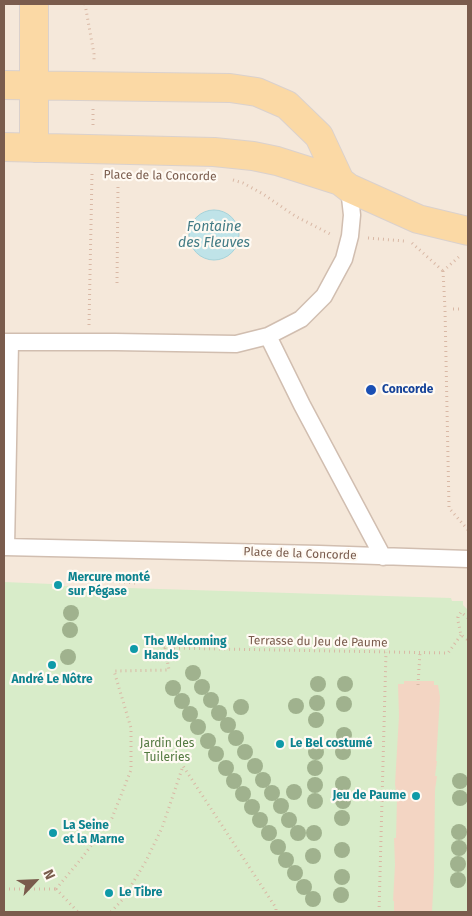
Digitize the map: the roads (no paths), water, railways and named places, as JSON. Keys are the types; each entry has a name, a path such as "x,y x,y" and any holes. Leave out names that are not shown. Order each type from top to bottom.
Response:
{"main road":[{"path":"34,4 34,148"},
{"name":"Place de la Concorde","path":"4,85 230,88 257,92 287,105 319,136 345,184"},
{"name":"Place de la Concorde","path":"4,147 224,153 253,156 277,161 345,184 465,242"}],"street":[{"name":"Place de la Concorde","path":"345,184 352,216 350,236 344,259 324,296 301,319 268,336 236,344 7,342 5,547 468,559"},
{"path":"268,336 302,405 384,557"}],"water":[{"name":"Fontaine des Fleuves","path":"214,210 232,217 239,235 232,253 214,260 196,253 189,235 196,217"}],"place":[{"name":"Concorde","path":"371,390"},
{"name":"Mercure monté sur Pégase","path":"58,585"},
{"name":"The Welcoming Hands","path":"134,649"},
{"name":"André Le Nôtre","path":"52,665"},
{"name":"Le Bel costumé","path":"280,744"},
{"name":"Jeu de Paume","path":"416,796"},
{"name":"La Seine et la Marne","path":"53,833"},
{"name":"Le Tibre","path":"109,893"}],"park label":[{"name":"Jardin des Tuileries","path":"167,751"}]}
